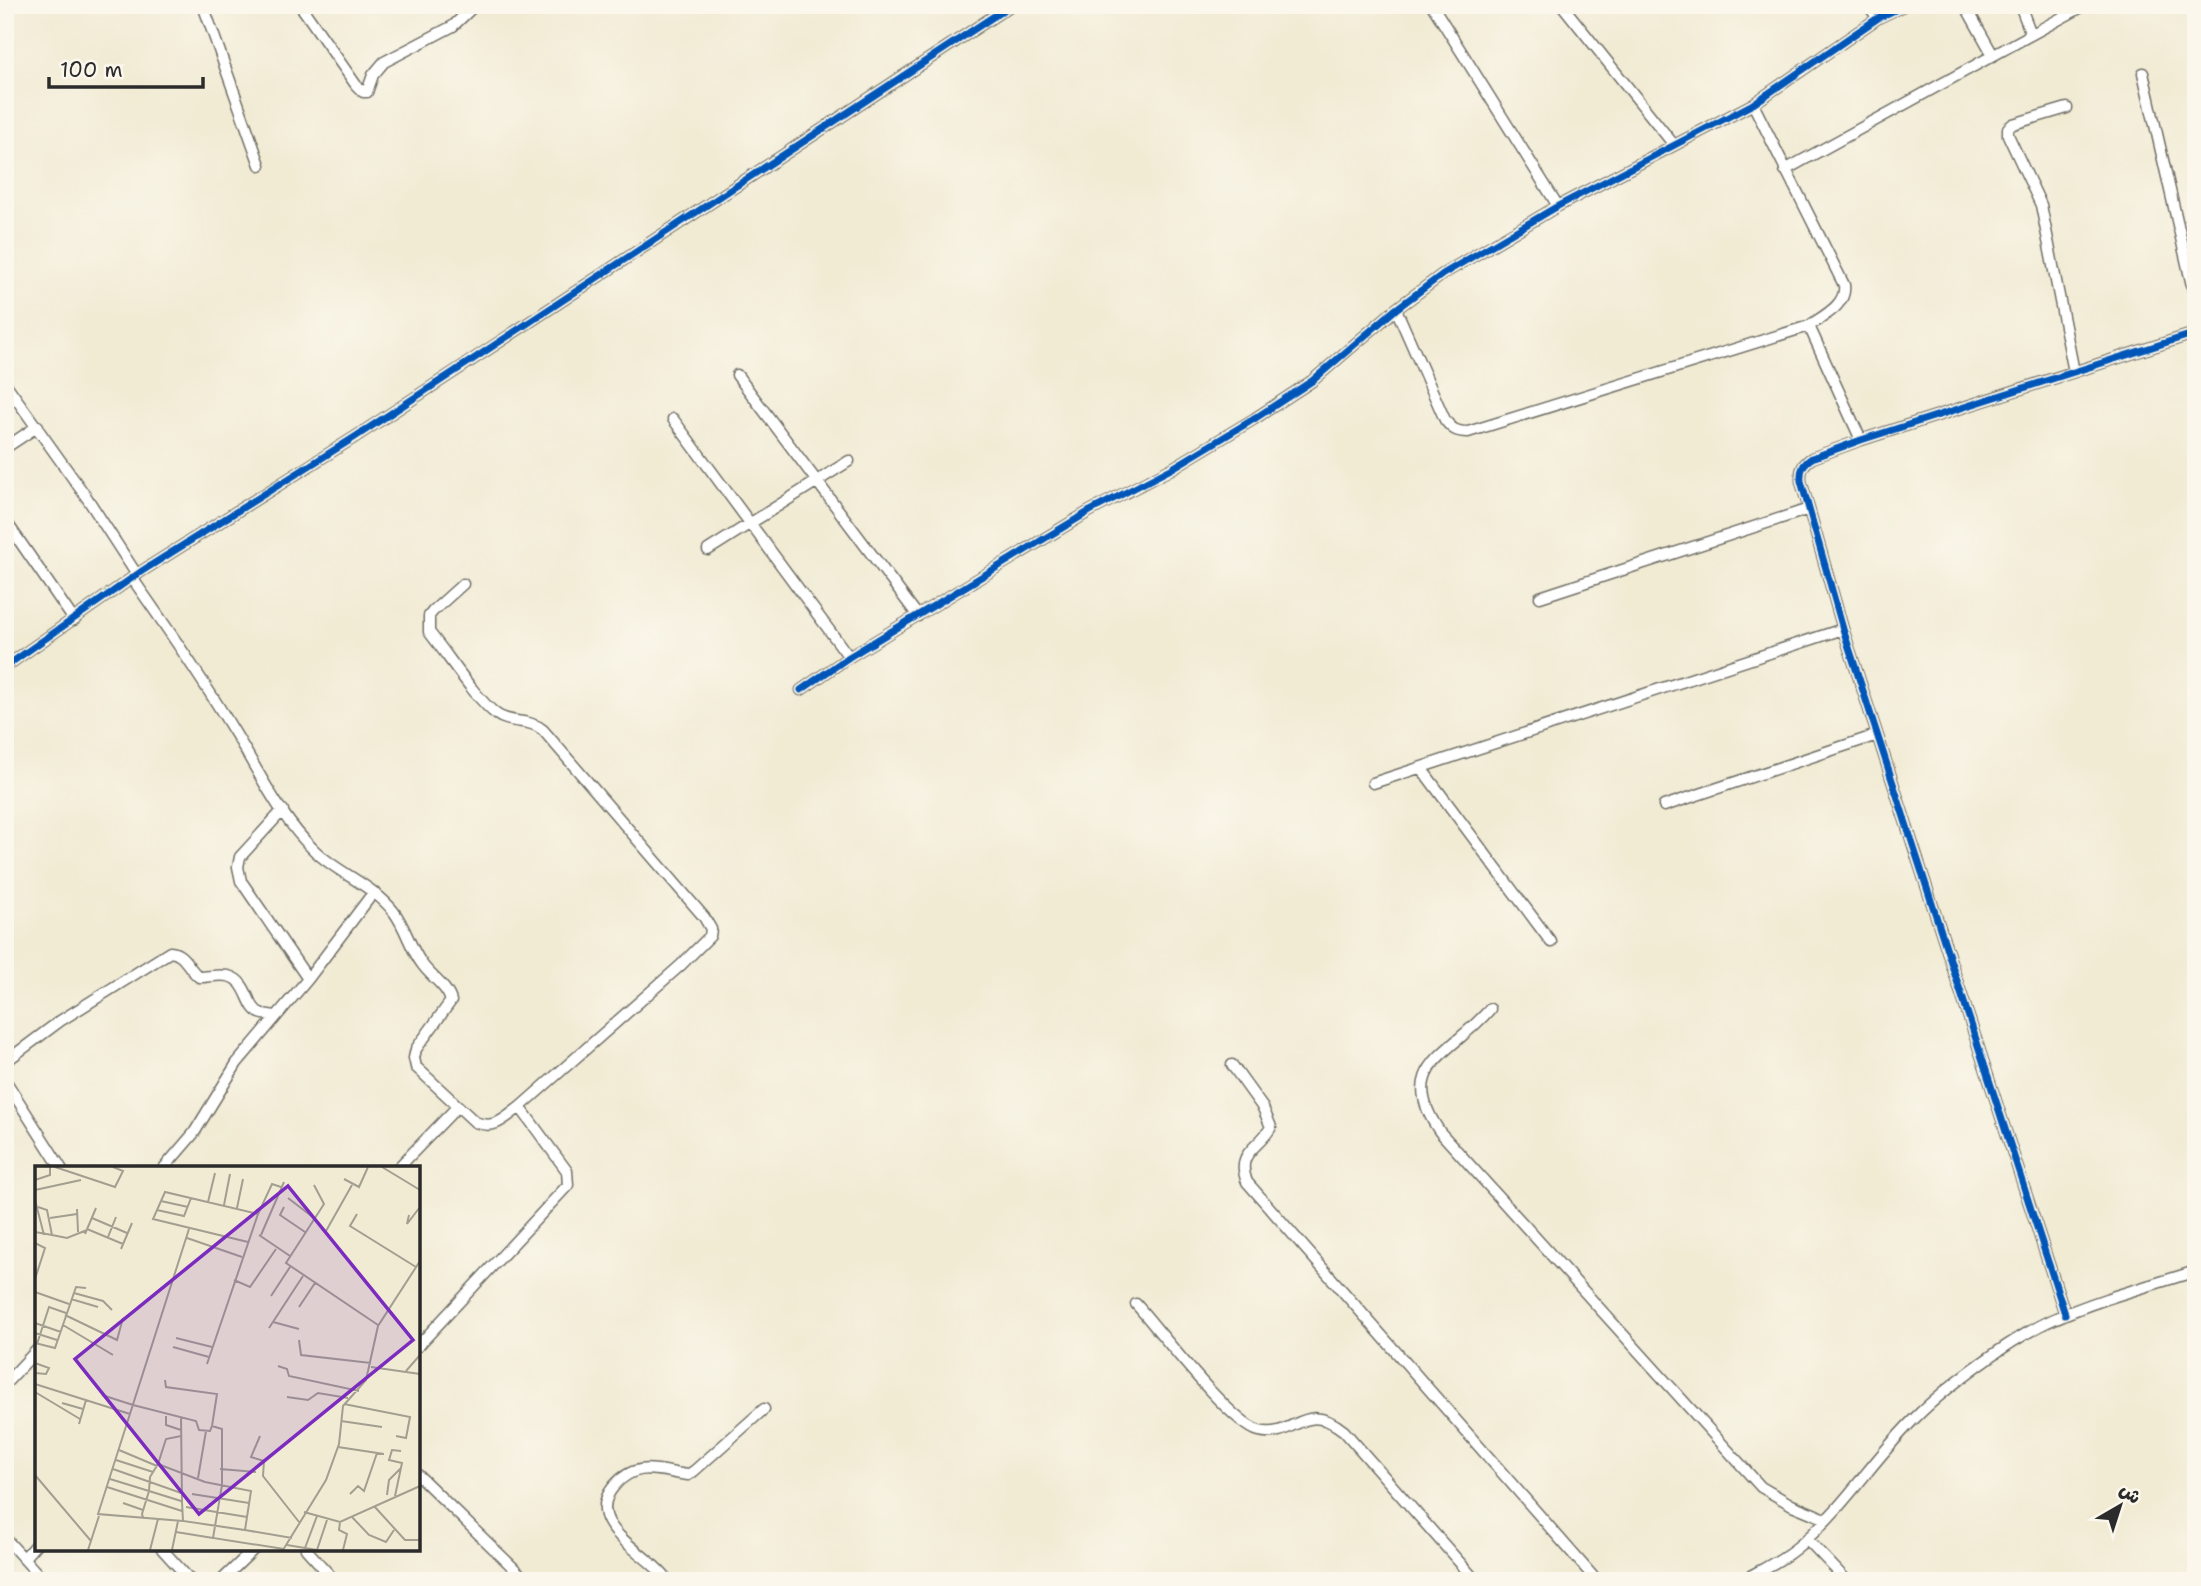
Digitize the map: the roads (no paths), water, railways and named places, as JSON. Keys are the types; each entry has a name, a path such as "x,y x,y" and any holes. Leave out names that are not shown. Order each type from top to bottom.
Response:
{"street":[{"path":"203,5 260,165"},
{"path":"300,5 356,85 363,92 367,92 373,75 384,62 453,26 475,5"},
{"path":"5,667 134,576 355,437 1011,5"},
{"path":"1432,5 1558,206"},
{"path":"1562,5 1674,145"},
{"path":"1868,5 1878,18"},
{"path":"801,691 849,657 1090,511 1171,469 1254,419 1312,381 1396,309 1443,274 1558,206 1752,104 1878,18 1905,5"},
{"path":"1965,5 1993,55"},
{"path":"2020,5 2031,34"},
{"path":"1786,170 2085,5"},
{"path":"2143,73 2196,303"},
{"path":"1396,309 1445,420 1452,429 1459,432 1468,432 1809,326 1836,306 1845,293 1844,285 1752,104"},
{"path":"2067,108 2013,124 2008,128 2008,135 2041,205 2074,372"},
{"path":"1809,326 1861,440"},
{"path":"2065,1314 1843,629 1801,481 1802,467 1812,458 1861,440 2196,333"},
{"path":"737,375 918,616"},
{"path":"5,383 38,426 197,671 283,810 316,853 373,893 395,913 422,965 450,997 451,1001 416,1049 416,1067 475,1122 485,1126 496,1125 520,1107 681,965 710,936 711,929 704,917 543,730 532,723 499,716 489,708 429,632 429,616 463,584"},
{"path":"673,418 849,657"},
{"path":"5,448 38,426"},
{"path":"708,550 849,461"},
{"path":"1540,597 1809,509"},
{"path":"5,520 74,620"},
{"path":"1373,783 1843,629"},
{"path":"1664,806 1877,735"},
{"path":"1420,768 1551,942"},
{"path":"283,810 240,857 238,867 241,881 308,979"},
{"path":"166,1166 194,1133 237,1063 308,979 373,893"},
{"path":"5,1062 60,1021 170,952 176,952 183,957 194,974 200,977 228,976 237,981 246,990 255,1009 260,1013 276,1016"},
{"path":"1490,1009 1468,1033 1429,1066 1423,1079 1422,1091 1429,1115 1440,1132 1761,1487 1792,1505 1826,1519"},
{"path":"1232,1065 1263,1108 1271,1127 1244,1159 1243,1173 1247,1182 1597,1581"},
{"path":"5,1080 60,1166"},
{"path":"400,1166 458,1106"},
{"path":"420,1344 568,1185 567,1171 520,1107"},
{"path":"1741,1581 1789,1554 1807,1539 1889,1444 1918,1415 1996,1354 2036,1328 2065,1314 2196,1271"},
{"path":"1136,1304 1228,1410 1249,1427 1268,1432 1313,1417 1332,1421 1344,1431 1476,1581"},
{"path":"5,1384 35,1352"},
{"path":"668,1581 611,1529 603,1507 607,1495 621,1477 640,1468 688,1475 694,1472 764,1409"},
{"path":"420,1477 527,1581"},
{"path":"5,1538 44,1581"},
{"path":"1807,1539 1847,1581"},
{"path":"24,1558 35,1545"},
{"path":"164,1551 191,1581"},
{"path":"220,1581 252,1551"},
{"path":"308,1551 335,1581"}]}
